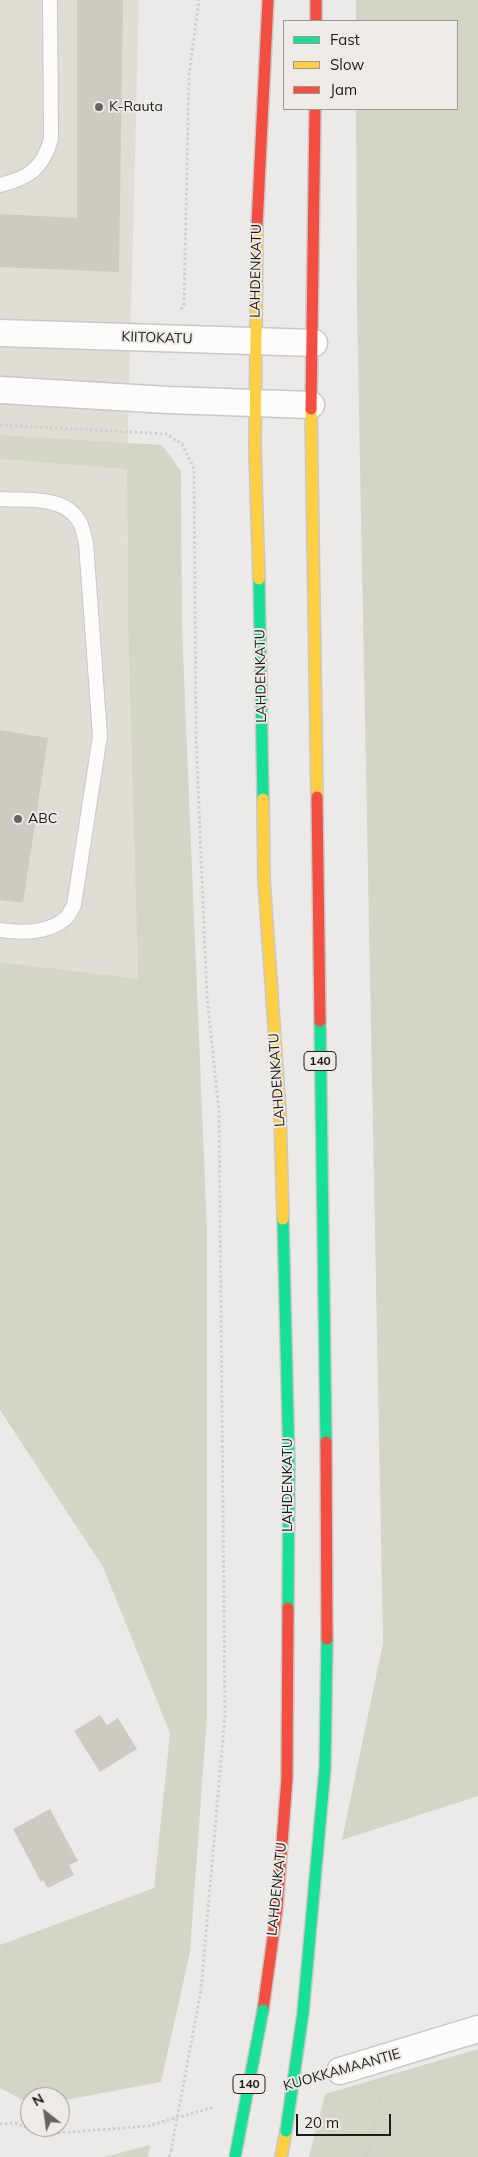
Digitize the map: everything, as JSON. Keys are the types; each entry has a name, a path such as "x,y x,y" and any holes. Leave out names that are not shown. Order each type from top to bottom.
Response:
{"main road":[{"name":"LAHDENKATU","path":"235,2157 263,2010 277,1908 287,1778 289,1463 280,1112 264,880 255,402 256,247 268,0"},
{"path":"316,0 316,20"},
{"name":"140","path":"281,2157 303,2012 325,1768 328,1591 312,405 315,110"}],"street":[{"name":"KIITOKATU","path":"0,333 314,343"},
{"path":"0,390 168,400 312,405"},
{"name":"KUOKKAMAANTIE","path":"340,2071 478,2029"}],"lane":[{"path":"0,185 17,181 35,170 46,157 50,139 50,0"},
{"path":"0,499 58,503 70,509 80,522 86,543 100,736 74,905 66,918 47,928 30,932 0,930"}],"path":[{"path":"179,311 184,306 190,75 199,0"},
{"path":"0,425 166,434 182,444 194,469 196,730 207,997 219,1112 225,1714 201,1990 169,2157"},
{"path":"367,2157 390,2056"},
{"path":"0,2124 16,2123 44,2134 148,2126 215,2106"}],"shaded area":[{"path":"0,0 139,0 127,469 128,627 138,980 0,962"}],"green space":[{"path":"356,0 478,0 478,1796 342,1840 383,1643 357,312 356,110 458,110 458,20 356,20"},
{"path":"0,435 162,445 181,471 182,628 207,1231 207,1715 190,1952 161,2082 70,2099 70,2087 20,2087 20,2099 0,2088 0,1945 154,1888 170,1733 103,1567 0,1410 0,962 138,979 128,627 127,469 0,459"},
{"path":"478,2049 478,2157 309,2157 325,2094"},
{"path":"150,2145 148,2157 104,2157"}],"building":[{"name":"K-Rauta","path":"77,0 123,0 119,272 0,267 0,214 77,218"},
{"name":"ABC","path":"0,730 48,738 23,903 0,900"},
{"path":"100,1715 107,1725 118,1718 137,1749 100,1772 74,1731"},
{"path":"50,1809 78,1861 69,1865 74,1875 48,1888 43,1880 41,1882 13,1829"}],"traffic: fast":[{"path":"259,579 263,799"},
{"path":"320,1021 326,1442"},
{"path":"283,1219 289,1463 288,1608"},
{"path":"303,2013 325,1768 327,1639"},
{"path":"235,2157 263,2010"},
{"path":"286,2131 303,2013"}],"traffic: slow":[{"path":"257,226 255,449 259,579"},
{"path":"311,409 317,797"},
{"path":"263,799 264,880 280,1112 283,1219"},
{"path":"281,2157 286,2131"}],"traffic: jam":[{"path":"257,226 268,0"},
{"path":"316,0 316,20"},
{"path":"311,409 315,110"},
{"path":"317,797 320,1021"},
{"path":"326,1442 327,1639"},
{"path":"263,2010 277,1908 287,1778 288,1608"}],"place":[{"name":"K-Rauta","path":"99,107"},
{"name":"ABC","path":"18,819"}]}
